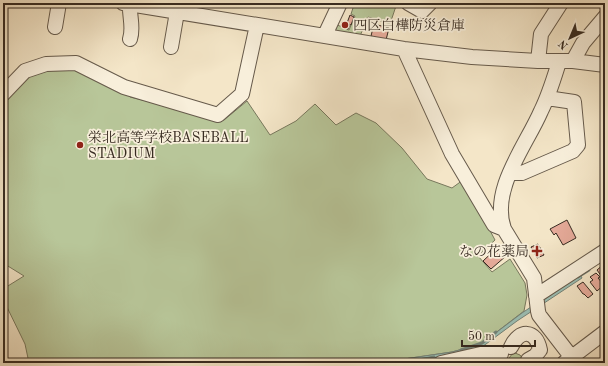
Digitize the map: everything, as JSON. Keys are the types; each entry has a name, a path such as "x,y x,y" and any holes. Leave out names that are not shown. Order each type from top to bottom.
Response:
{"street":[{"path":"55,27 59,3"},
{"path":"325,36 340,3"},
{"path":"408,3 422,11 430,3"},
{"path":"538,61 542,34 561,3"},
{"path":"134,36 126,4 404,49 472,57 566,61 605,65"},
{"path":"171,47 177,12"},
{"path":"605,17 584,43 566,61 541,112 516,157 502,199 501,216 504,229 534,278 539,315 570,361 605,332"},
{"path":"3,94 25,71 46,64 76,64 124,87 218,115 242,94 257,25"},
{"path":"404,49 452,154 494,225 504,229"},
{"path":"510,173 522,173 574,151 578,145 574,102 547,98"},
{"path":"536,296 605,251"},
{"path":"441,363 456,362 485,353 504,355 514,346 520,349 529,361 540,350 534,336 524,334 513,342 504,355"}],"green space":[{"path":"351,3 397,3 390,24 368,17 360,36 334,32 335,24 349,30 355,16 351,14 354,5"},
{"path":"76,63 115,82 130,97 224,120 247,101 270,135 296,121 315,104 336,125 356,113 376,123 402,148 427,179 452,188 463,180 495,240 478,256 492,272 510,259 525,283 527,295 524,311 481,344 452,352 404,359 389,363 29,363 25,344 3,299 3,289 24,276 3,263 3,96 38,68"},
{"path":"513,353 520,355 526,363 510,363 509,358"}],"water":[{"path":"580,274 582,278 517,321 482,347 447,356 402,363 389,363 404,359 452,352 481,344 522,313"}],"building":[{"path":"350,15 354,17 351,25 347,23"},
{"name":"四区白樺防災倉庫","path":"342,22 350,25 348,29 341,26"},
{"path":"374,24 389,28 386,40 371,36"},
{"path":"567,220 576,238 563,245 556,233 554,235 550,229"},
{"path":"538,244 544,255 537,258 531,247"},
{"path":"498,247 506,256 491,269 483,261"},
{"path":"604,264 605,278 603,276 602,277 597,270"},
{"path":"596,273 604,285 597,291 590,282 593,280 590,277"},
{"path":"583,282 593,294 588,298 577,286"}],"waterway":[{"path":"578,277 589,270"},
{"path":"461,350 482,343 496,332"},
{"path":"404,363 434,357"}],"place":[{"name":"四区白樺防災倉庫","path":"345,25"},
{"name":"栄北高等学校BASEBALL STADIUM","path":"80,145"},
{"name":"なの花薬局","path":"537,251"}]}
